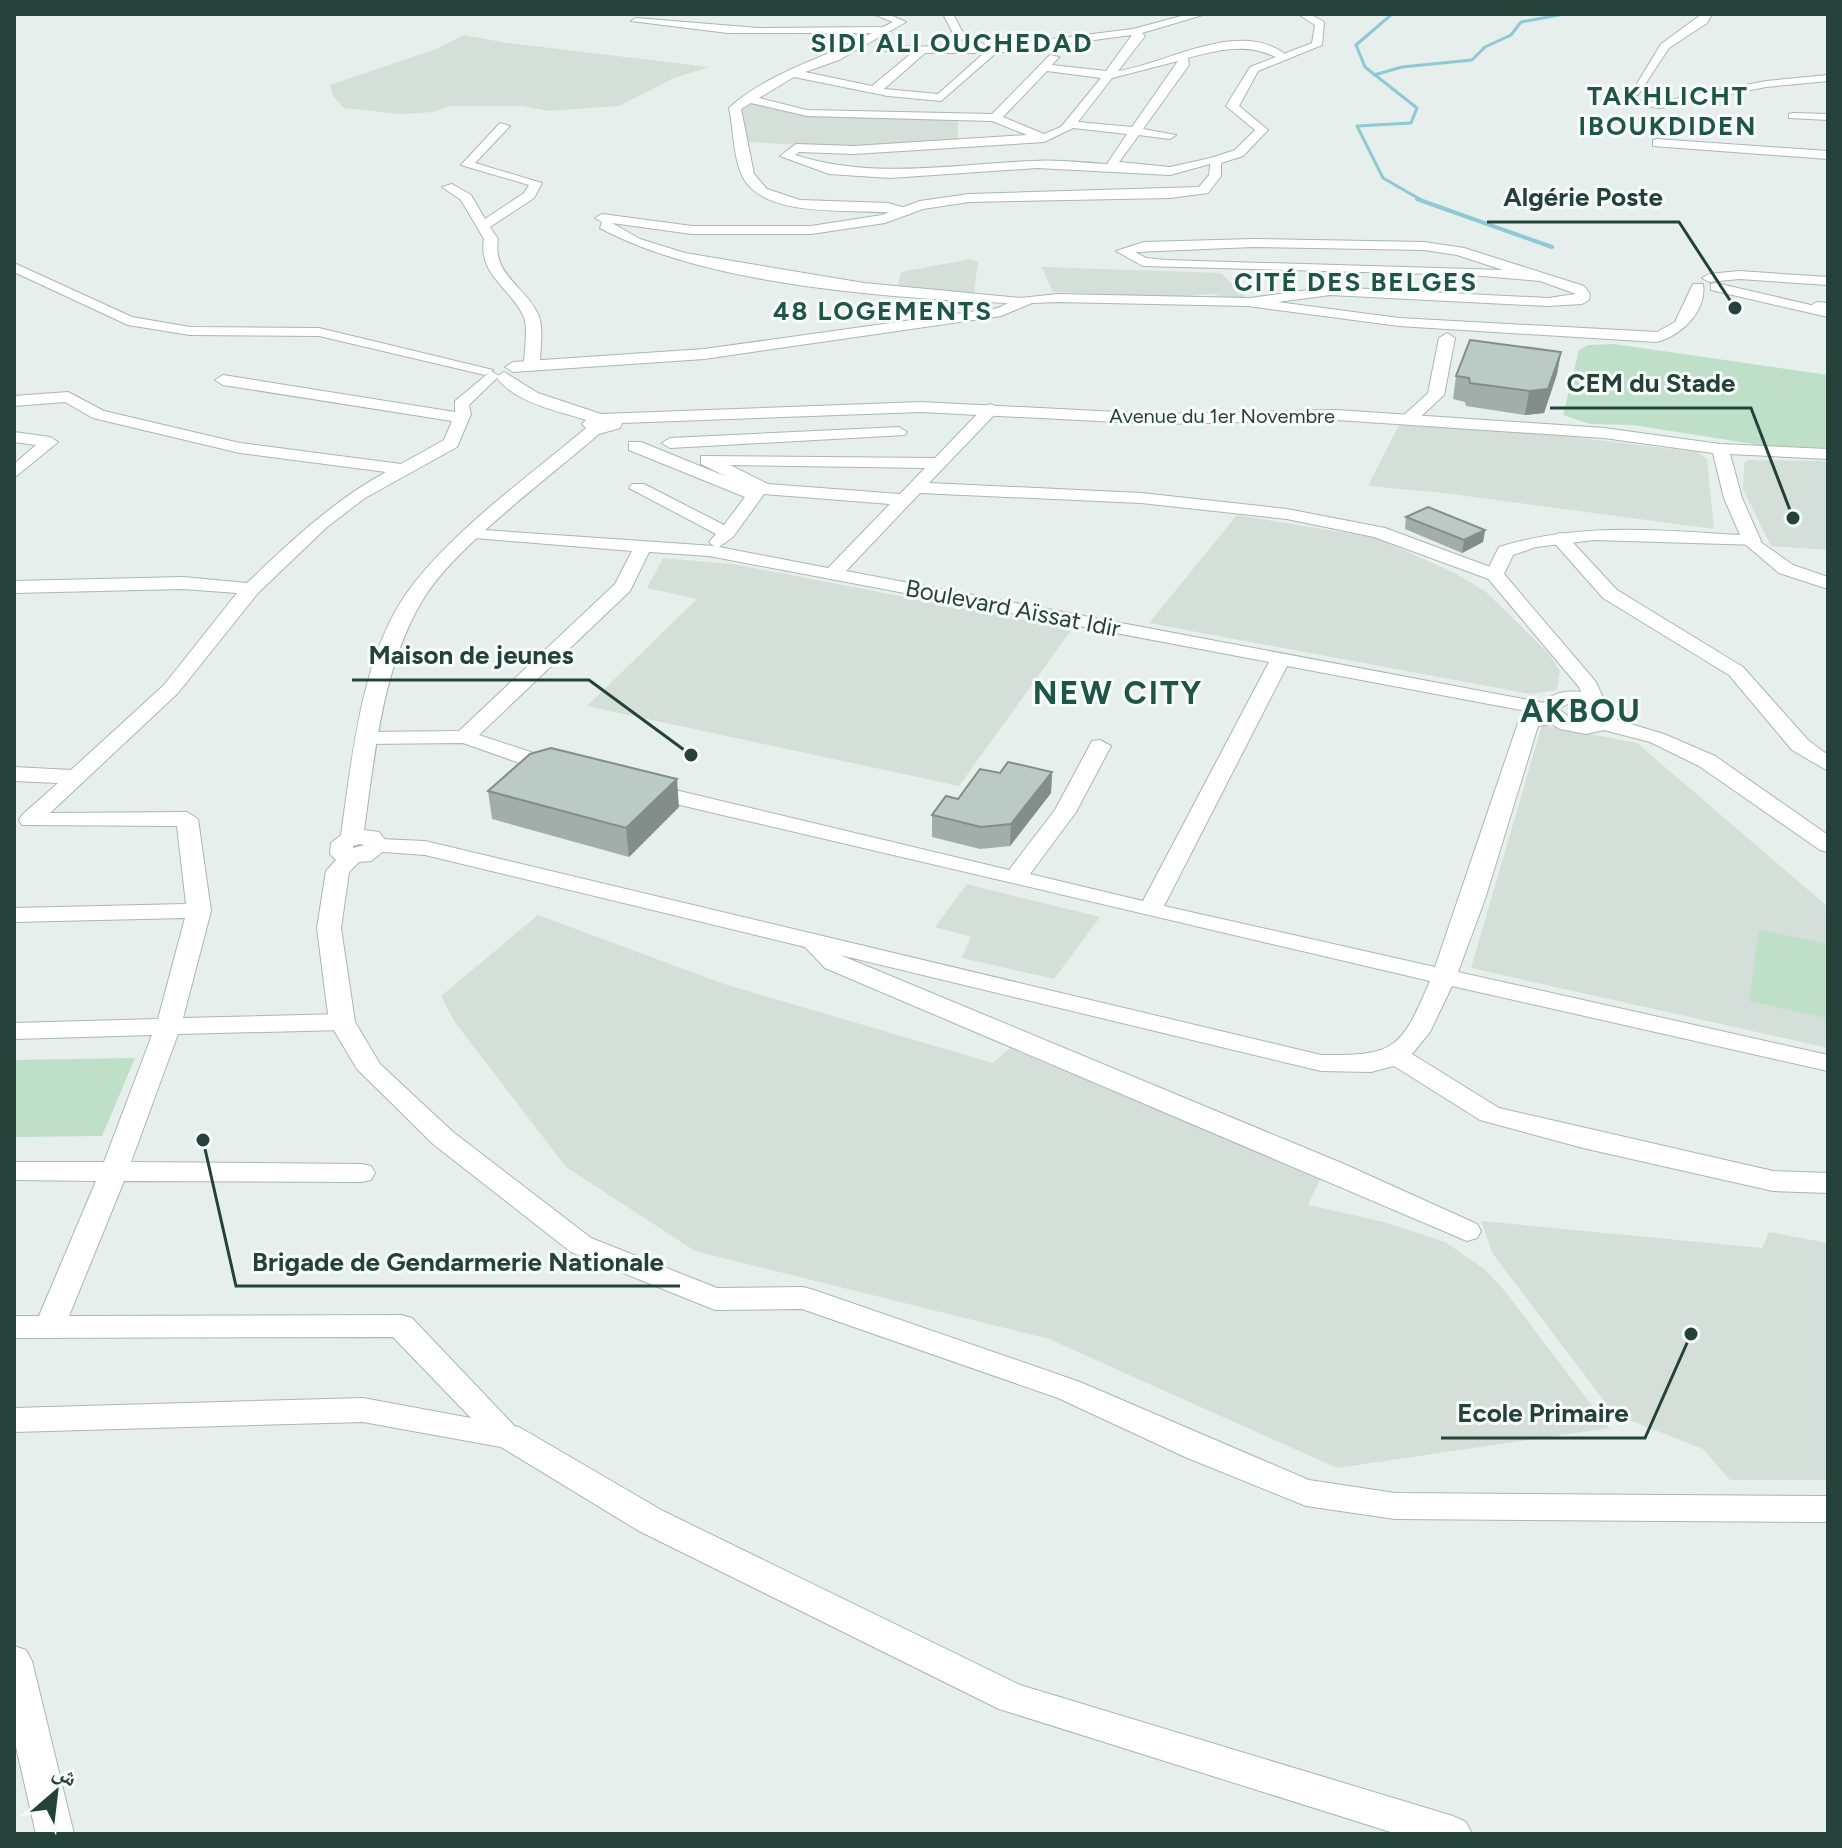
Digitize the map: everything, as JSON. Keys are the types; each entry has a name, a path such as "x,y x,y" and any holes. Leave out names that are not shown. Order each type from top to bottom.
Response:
{"street":[{"path":"878,14 901,22 835,58 792,73 751,100 737,103 735,108 748,175 759,190 807,204 905,210"},
{"path":"948,14 958,33 990,50"},
{"path":"885,48 990,50 1134,32 1201,14"},
{"path":"1134,32 1140,36 1112,74 1058,134 1044,138 854,150 796,148 786,156 810,166 857,174 1037,164 1170,171 1215,161 1239,153 1262,130 1232,106 1240,98 1254,69 1317,45 1320,24 1303,14"},
{"path":"1707,14 1703,21 1665,46 1631,98 1660,105 1766,84 1828,78"},
{"path":"636,21 719,32 772,34 889,29"},
{"path":"994,118 1006,110 1045,68 1065,44 1062,40"},
{"path":"1045,68 1112,74 1246,42 1274,47 1285,58"},
{"path":"792,73 873,90 941,98 991,53 990,50"},
{"path":"873,90 885,84 921,51"},
{"path":"1114,168 1113,162 1184,65 1183,58"},
{"path":"751,100 807,113 994,118 1044,138"},
{"path":"1793,116 1828,117"},
{"path":"1067,124 1170,135"},
{"path":"483,226 529,195 536,183 467,165 504,126"},
{"path":"1657,143 1828,155"},
{"path":"1215,161 1210,184 1191,192 969,198 905,210 885,219 777,231 692,230 602,218 614,232 681,256 914,294 1248,302 1399,322 1657,337 1673,334 1680,329 1711,284 1739,275 1828,281"},
{"path":"448,187 466,198 491,239 489,251 496,272 532,316 532,365"},
{"path":"1248,302 1330,291 1472,300 1582,300 1579,289 1459,251 1413,245 1253,243 1144,246 1123,251 1143,262 1166,264 1471,271 1541,277"},
{"path":"14,267 31,272 128,321 190,331 319,332 498,372 532,365 650,359 791,343 1001,312 1029,299"},
{"path":"1711,284 1825,308"},
{"path":"1410,418 1436,395 1447,338"},
{"path":"22,820 77,777 171,689 251,589 321,523 359,494 451,443 461,418 461,404 498,372"},
{"path":"498,372 507,383 527,393 603,423 475,533 414,597 388,652 366,738 352,848 338,871 329,928 342,1022 370,1069 433,1128 581,1245 715,1299 803,1298 1069,1390 1196,1448 1306,1493 1395,1506 1828,1509"},
{"path":"223,380 461,418"},
{"path":"14,401 68,397 99,415 240,448 404,469"},
{"name":"Avenue du 1er Novembre","path":"603,423 921,407 1142,419 1337,415 1604,433 1720,449 1828,454"},
{"path":"833,574 991,409"},
{"path":"670,443 899,432"},
{"path":"795,435 796,461"},
{"path":"14,437 50,442 14,473"},
{"path":"635,446 756,495 709,551"},
{"path":"1720,449 1733,498 1752,541 1786,569 1828,583"},
{"path":"939,463 707,460 764,489 1141,498 1287,514 1379,532 1494,575 1589,686 1594,702"},
{"path":"638,488 727,533"},
{"name":"Boulevard Aïssat Idir","path":"475,533 709,551 1281,659 1552,714 1582,727 1604,723 1657,738 1707,761 1828,845"},
{"path":"1494,575 1505,551 1534,539 1595,535 1752,541"},
{"path":"1559,538 1610,594 1736,671 1800,745 1828,765"},
{"path":"465,737 623,587 643,546"},
{"path":"14,587 183,583 251,589"},
{"path":"1150,910 1281,659"},
{"path":"352,848 369,837 379,846 425,848 1321,1063 1380,1062 1396,1056 1413,1041 1446,977 1529,720 1552,714 1555,701 1568,697 1594,702 1606,710 1609,717 1604,723"},
{"path":"366,738 465,737 581,775"},
{"path":"1015,878 1065,812 1100,746"},
{"path":"14,774 77,777"},
{"path":"627,786 1150,910 1828,1063"},
{"path":"22,820 187,819 199,911 168,1028 114,1172 49,1327"},
{"path":"14,915 199,911"},
{"path":"813,941 834,963 1334,1171 1467,1231"},
{"path":"14,1031 342,1022"},
{"path":"1396,1056 1490,1114 1583,1139 1773,1181 1828,1183"},
{"path":"14,1171 361,1173"},
{"path":"14,1327 401,1326 508,1436 651,1521 1012,1698 1453,1834"},
{"path":"14,1420 363,1410 508,1436"},
{"path":"14,1661 55,1834"}],"shaded area":[{"path":"464,35 709,67 674,78 619,106 549,111 522,106 450,106 434,112 399,114 344,108 333,96 330,85 436,49"},
{"path":"745,102 801,115 958,115 958,142 852,148 748,142 735,108"},
{"path":"971,259 978,262 974,293 916,290 898,285 901,273 906,271"},
{"path":"1042,267 1221,273 1246,298 1223,298 1215,294 1167,297 1053,292"},
{"path":"1399,425 1548,434 1697,452 1707,459 1714,529 1444,493 1368,486"},
{"path":"1748,460 1828,461 1828,550 1771,546 1743,489 1744,463"},
{"path":"1237,515 1377,538 1457,574 1486,592 1549,654 1560,671 1557,690 1530,694 1149,623"},
{"path":"663,558 733,564 1072,629 959,786 587,706 697,599 647,588"},
{"path":"1542,725 1637,743 1828,907 1828,1048 1471,968"},
{"path":"967,884 1100,917 1054,979 962,958 971,937 935,927"},
{"path":"538,915 724,984 993,1063 1010,1048 1322,1176 1308,1205 1384,1222 1445,1242 1484,1269 1504,1290 1609,1428 1337,1468 1049,1339 695,1251 566,1167 454,1021 441,996"},
{"path":"1481,1221 1762,1248 1769,1232 1828,1243 1828,1480 1730,1480 1703,1449 1614,1414 1493,1254"}],"green space":[{"path":"1614,344 1828,375 1828,448 1766,446 1633,425 1590,424 1563,415 1579,350 1588,345"},
{"path":"1759,930 1828,944 1826,1018 1749,1001"},
{"path":"135,1058 102,1136 14,1137 14,1060"}],"building":[{"path":"1470,340 1561,352 1548,389 1529,391 1470,383 1469,378 1456,376"},
{"path":"1428,507 1485,530 1464,540 1406,517"},
{"path":"551,748 677,779 626,828 488,791 530,754"},
{"path":"1008,762 1052,772 1011,824 981,827 932,815 946,796 958,799 980,769 1000,773"}],"waterway":[{"path":"1375,75 1365,67 1356,45 1392,14"},
{"path":"1375,75 1402,67 1472,60 1485,47 1511,35 1521,22 1564,14"},
{"path":"1375,75 1417,108 1411,123 1357,126 1383,178 1423,201"},
{"path":"1417,199 1552,247"}],"place":[{"name":"Algérie Poste","path":"1735,308"},
{"name":"CEM du Stade","path":"1793,518"},
{"name":"Maison de jeunes","path":"691,755"},
{"name":"Brigade de Gendarmerie Nationale","path":"203,1140"},
{"name":"Ecole Primaire","path":"1691,1334"}],"district":[{"name":"SIDI ALI OUCHEDAD","path":"952,43"},
{"name":"TAKHLICHT IBOUKDIDEN","path":"1668,111"},
{"name":"CITÉ DES BELGES","path":"1356,282"},
{"name":"48 LOGEMENTS","path":"883,311"},
{"name":"NEW CITY","path":"1118,693"},
{"name":"AKBOU","path":"1581,711"}]}
